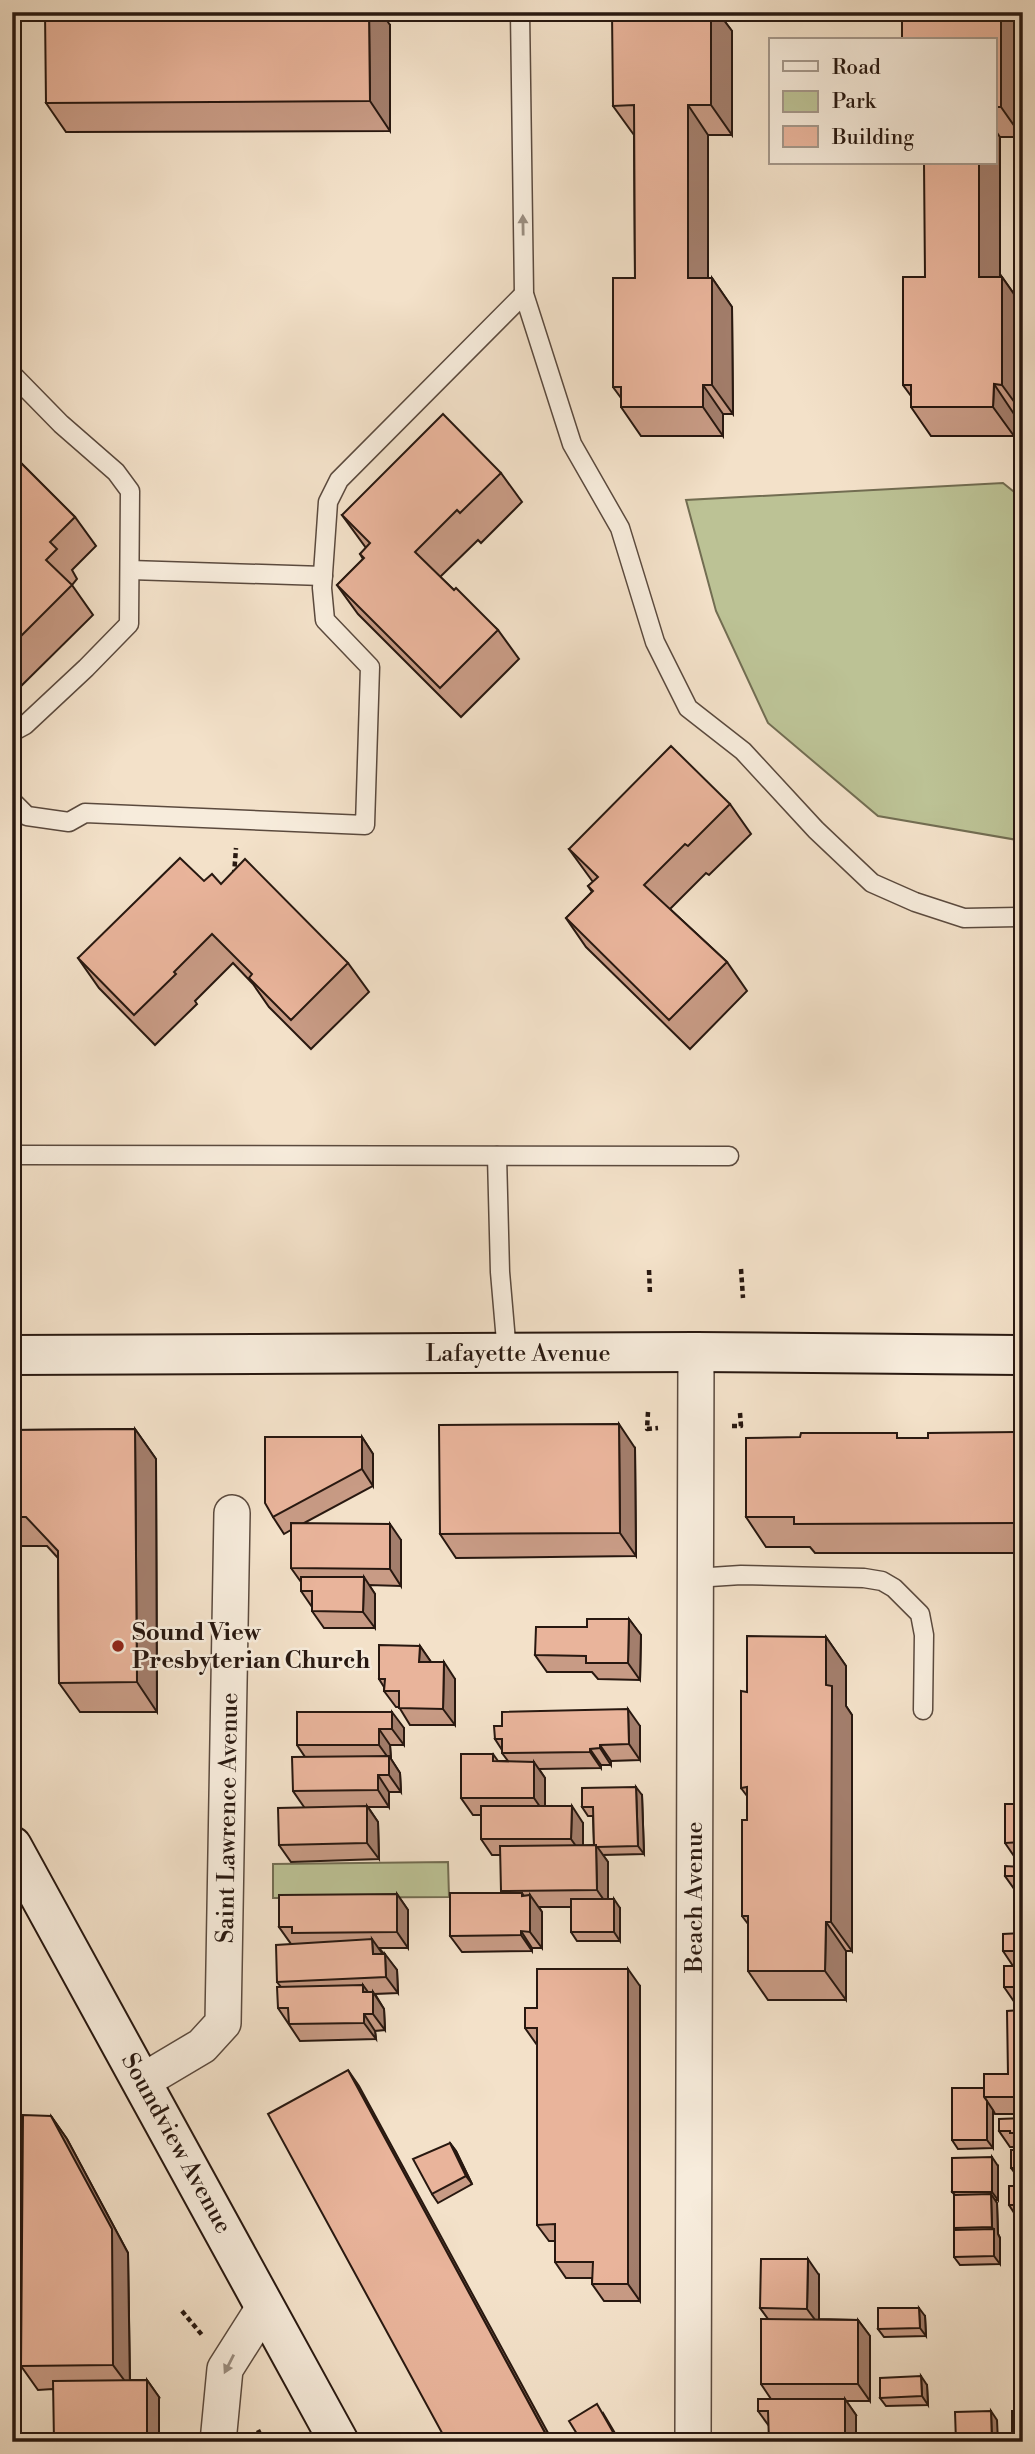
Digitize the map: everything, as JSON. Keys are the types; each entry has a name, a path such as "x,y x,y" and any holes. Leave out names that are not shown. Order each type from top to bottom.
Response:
{"street":[{"name":"Lafayette Avenue","path":"12,1355 696,1352 1023,1355"},
{"name":"Beach Avenue","path":"693,2442 696,1352"},
{"name":"Saint Lawrence Avenue","path":"143,2081 202,2046 223,2023 232,1513"},
{"name":"Soundview Avenue","path":"12,1846 339,2442"},
{"path":"218,2442 225,2369 265,2306"}],"lane":[{"path":"520,12 524,294 572,444 620,528 655,642 688,708 743,751 816,830 872,883 915,902 964,918 1023,917"},
{"path":"12,801 27,816 69,822 85,813 365,825 370,667 325,620 323,576 328,502 339,480 524,294"},
{"path":"12,374 61,424 116,472 130,491 129,624 35,715 12,732"},
{"path":"130,570 323,576"},
{"path":"12,1155 729,1156"},
{"path":"497,1156 500,1272 507,1353"},
{"path":"695,1578 741,1575 864,1578 882,1581 894,1588 920,1614 925,1635 923,1710"}],"path":[{"path":"234,879 238,819"},
{"path":"741,1269 743,1298"},
{"path":"649,1270 650,1294"},
{"path":"648,1412 647,1429 658,1427"},
{"path":"740,1413 741,1426"},
{"path":"182,2311 207,2341"}],"green space":[{"path":"1003,483 1023,499 1023,841 878,816 768,723 716,611 686,500"},
{"path":"448,1862 449,1897 273,1898 273,1864"}],"building":[{"path":"45,12 369,12 370,101 46,103"},
{"path":"612,12 711,12 711,105 688,105 688,278 712,278 712,385 703,385 703,407 621,407 621,387 613,387 613,278 635,278 634,105 613,106"},
{"path":"902,12 1001,12 1001,107 996,107 996,38 902,38"},
{"path":"924,164 979,164 979,277 1002,277 1002,385 994,384 993,407 911,407 911,385 903,385 903,277 925,277"},
{"path":"443,414 501,473 460,513 457,510 415,552 498,630 440,688 337,585 364,558 360,554 370,543 342,515"},
{"path":"12,454 75,517 50,542 57,549 46,560 72,585 12,645"},
{"path":"671,746 730,804 644,885 727,962 669,1020 566,918 593,891 588,886 598,877 569,849"},
{"path":"180,858 204,881 212,874 221,884 245,859 348,963 291,1020 249,978 252,974 212,934 134,1015 78,958"},
{"path":"619,1424 620,1533 440,1534 439,1425"},
{"name":"Sound View Presbyterian Church","path":"135,1429 137,1682 59,1683 58,1551 26,1517 12,1517 12,1430"},
{"path":"1023,1432 1023,1523 794,1524 794,1517 746,1517 746,1438 800,1437 801,1433 897,1433 897,1438 928,1438 928,1433"},
{"path":"265,1437 362,1437 362,1469 273,1517 265,1503"},
{"path":"291,1523 390,1524 390,1569 291,1568"},
{"path":"301,1577 364,1577 363,1612 312,1611 312,1591 301,1591"},
{"path":"587,1619 629,1619 628,1663 586,1663 586,1656 535,1655 536,1627 587,1627"},
{"path":"747,1636 826,1637 826,1685 832,1686 831,1922 826,1922 825,1971 748,1971 748,1916 742,1916 742,1820 747,1820 747,1787 741,1788 741,1691 747,1692"},
{"path":"379,1645 420,1646 419,1662 444,1662 443,1709 399,1708 399,1691 384,1691 385,1679 379,1679"},
{"path":"628,1709 629,1744 600,1745 600,1748 590,1749 590,1752 502,1753 502,1739 495,1739 494,1726 502,1726 502,1712"},
{"path":"297,1712 392,1712 392,1729 379,1729 379,1745 297,1745"},
{"path":"461,1754 493,1754 493,1761 534,1762 534,1798 461,1798"},
{"path":"389,1756 389,1775 378,1775 378,1790 293,1791 292,1757"},
{"path":"636,1787 638,1846 596,1847 593,1807 582,1807 582,1788"},
{"path":"1005,1804 1023,1804 1023,1842 1005,1843"},
{"path":"367,1806 367,1843 279,1845 278,1808"},
{"path":"481,1806 572,1806 571,1839 481,1839"},
{"path":"596,1845 597,1890 501,1891 500,1846"},
{"path":"1005,1866 1023,1867 1023,1876 1005,1876"},
{"path":"450,1893 530,1895 530,1932 521,1931 521,1935 450,1936"},
{"path":"397,1894 397,1932 292,1933 292,1927 279,1927 279,1895"},
{"path":"571,1899 614,1899 614,1932 571,1932"},
{"path":"1023,1933 1023,1951 1003,1951 1003,1934"},
{"path":"372,1939 373,1954 385,1954 386,1977 277,1982 276,1945"},
{"path":"1004,1966 1023,1966 1023,1987 1004,1987"},
{"path":"537,1969 628,1969 628,2284 592,2284 593,2262 555,2262 555,2224 537,2225 537,2028 525,2028 525,2008 537,2008"},
{"path":"363,1985 363,1992 373,1992 373,2014 364,2014 364,2023 289,2024 288,2008 278,2008 277,1987"},
{"path":"1023,2010 1023,2097 984,2097 984,2074 1008,2074 1007,2011"},
{"path":"348,2070 550,2442 447,2442 268,2114"},
{"path":"952,2088 984,2088 987,2101 987,2140 952,2140"},
{"path":"23,2115 51,2116 112,2229 113,2365 21,2366"},
{"path":"1023,2118 1023,2133 999,2131 999,2119"},
{"path":"450,2143 466,2176 432,2194 413,2159"},
{"path":"1011,2150 1023,2150 1023,2168 1011,2168"},
{"path":"992,2157 992,2192 952,2192 952,2158"},
{"path":"1009,2186 1023,2186 1023,2205 1009,2205"},
{"path":"991,2194 992,2227 954,2228 954,2195"},
{"path":"994,2229 994,2256 954,2257 954,2230"},
{"path":"761,2259 808,2259 807,2309 760,2308"},
{"path":"878,2308 919,2308 920,2328 878,2329"},
{"path":"761,2319 858,2320 858,2384 761,2384"},
{"path":"921,2376 922,2396 880,2398 880,2378"},
{"path":"147,2380 147,2442 54,2442 53,2381"},
{"path":"758,2399 845,2399 845,2442 769,2442 768,2411 758,2411"},
{"path":"597,2404 613,2432 596,2442 582,2442 569,2421"},
{"path":"991,2411 992,2442 956,2442 955,2412"},
{"path":"1012,2411 1023,2411 1023,2442 1012,2442"}],"place":[{"name":"Sound View Presbyterian Church","path":"118,1646"}]}
